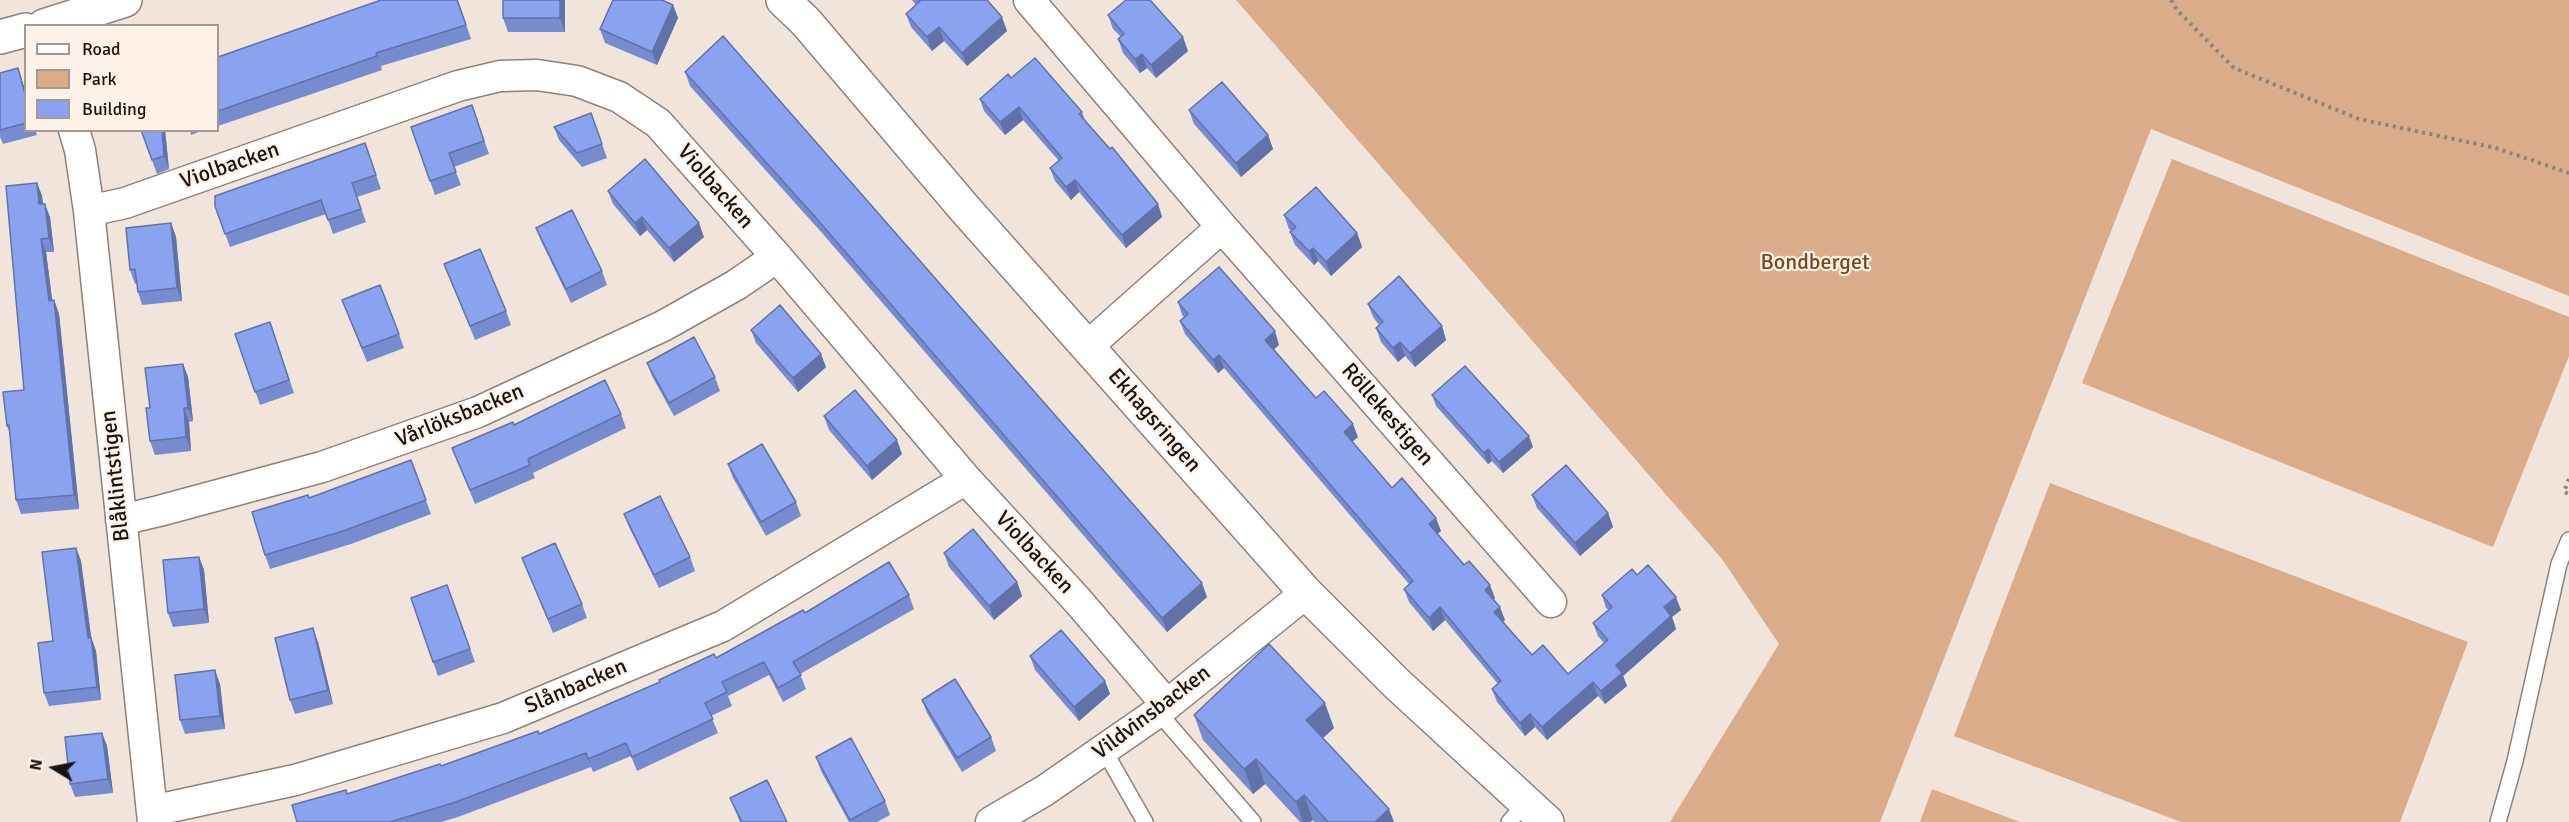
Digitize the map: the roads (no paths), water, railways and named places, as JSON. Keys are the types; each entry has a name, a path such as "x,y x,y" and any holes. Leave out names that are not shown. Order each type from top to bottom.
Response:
{"street":[{"path":"50,24 125,0"},
{"name":"Ekhagsringen","path":"783,0 806,22 965,209 1164,431 1230,510 1306,593 1527,816"},
{"name":"Röllekestigen","path":"1029,0 1222,227 1551,602"},
{"path":"0,37 24,31"},
{"name":"Violbacken","path":"89,211 124,203 458,86 500,76 537,75 577,81 619,97 658,123 777,257 966,479 1078,601 1162,708"},
{"name":"Blåklintstigen","path":"75,132 80,150 89,211 153,817"},
{"path":"1088,346 1222,227"},
{"name":"Vårlöksbacken","path":"120,520 322,467 478,412 663,326 736,285 777,257"},
{"name":"Slånbacken","path":"153,817 295,780 503,718 723,626 966,479"},
{"name":"Vildvinsbacken","path":"991,822 1044,791 1162,708 1306,593"}],"lane":[{"path":"2498,822 2515,761 2559,564 2569,540"},
{"path":"1162,708 1253,822"},
{"path":"1104,750 1145,822"}],"park label":[{"name":"Bondberget","path":"1815,263"}]}
